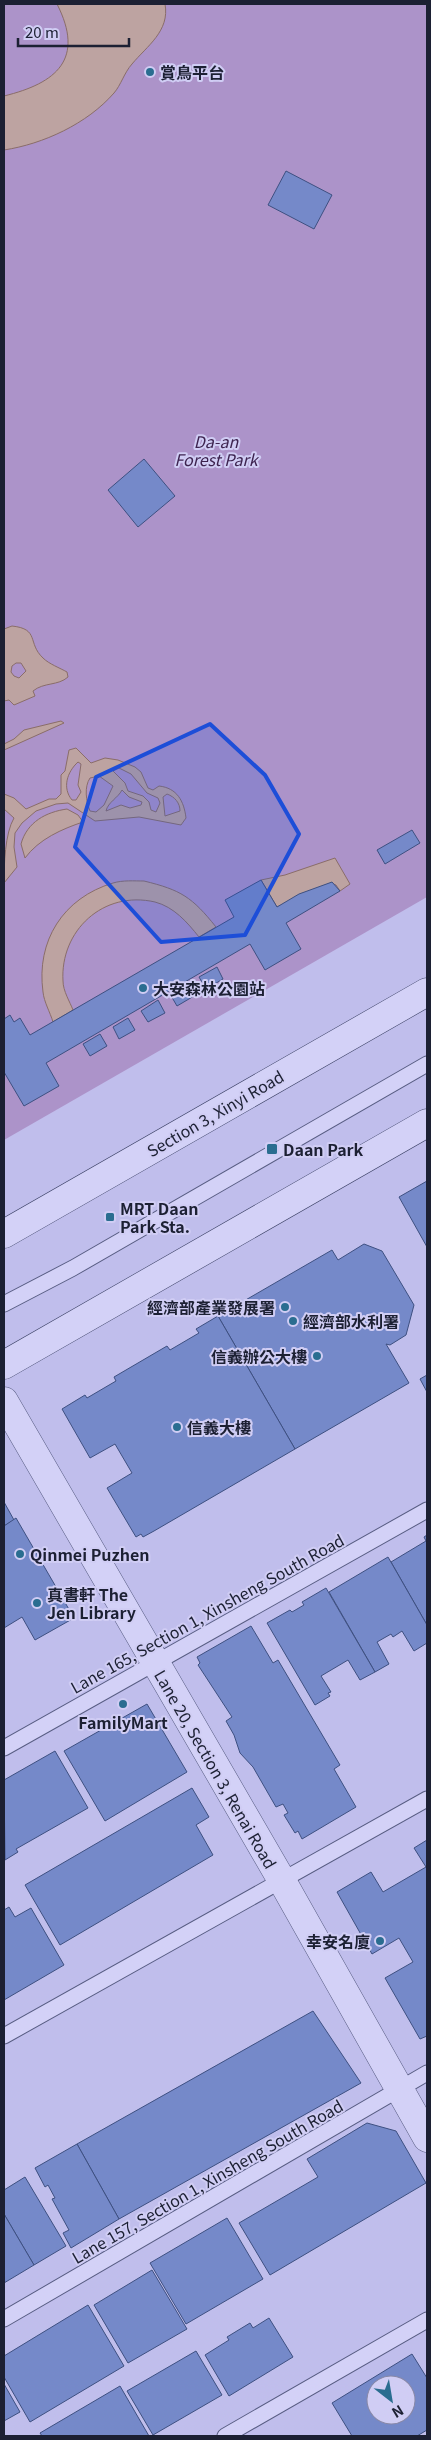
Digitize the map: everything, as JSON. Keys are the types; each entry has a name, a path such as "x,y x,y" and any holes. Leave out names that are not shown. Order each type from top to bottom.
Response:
{"main road":[{"name":"Section 3, Xinyi Road","path":"4,1234 427,992"},
{"path":"4,1365 427,1123"},
{"name":"Lane 20, Section 3, Renai Road","path":"4,1401 281,1879 427,2138"}],"lane":[{"path":"4,1304 73,1268 427,1064"},
{"name":"Lane 165, Section 1, Xinsheng South Road","path":"4,1748 427,1510"},
{"path":"4,2036 281,1879 427,1799"},
{"name":"Lane 157, Section 1, Xinsheng South Road","path":"4,2318 427,2073"},
{"path":"225,2436 427,2320"}],"highlighted area":[{"path":"210,724 265,775 299,834 245,935 161,942 75,847 96,777"}],"green space":[{"name":"Da-an Forest Park","path":"4,4 427,4 427,897 4,1140"}],"shaded area":[{"path":"57,4 165,4 166,14 161,30 129,68 116,90 103,104 78,123 49,138 4,150 4,96 23,91 51,76 61,66 67,54 68,40 65,23"},
{"path":"12,626 30,633 35,647 43,658 67,672 68,677 60,682 37,688 33,691 35,696 14,705 9,700 4,701 4,629","holes":["16,663 21,663 26,671 19,678 11,672 12,666"]},
{"path":"61,721 64,723 4,750 4,744 14,739 24,730"},
{"path":"76,748 91,763 105,758 118,760 135,767 141,772 148,788 153,790 159,786 165,787 171,789 178,796 186,818 181,825 139,817 95,821 68,803 56,804 36,811 22,823 15,833 14,847 17,867 4,883 7,840 14,818 4,809 4,794 14,798 26,809 49,799 56,799 61,794 61,775 65,771 69,750","holes":["78,762 81,764 78,785 81,792 76,800 72,800 67,790 67,780","119,768 131,774 147,793 158,798 160,803 156,812 151,810 149,802 143,796 128,791 125,783 113,771","99,776 113,786 104,805 96,812 90,811 87,799 86,790 90,778","122,790 129,797 142,802 141,805 130,808 121,805 106,811","167,794 176,801 180,811 165,816 163,797"]},
{"path":"67,809 78,815 83,822 44,840 25,858 21,844 24,836 33,824 38,819 59,810"},
{"path":"335,858 350,884 340,891 336,885 331,883 277,907 261,880 285,875"},
{"path":"144,881 185,896 200,908 216,927 199,937 174,911 155,902 136,900 118,902 102,909 88,918 77,931 69,946 64,963 63,985 73,1010 53,1022 44,996 42,973 49,939 57,924 80,899 95,890 117,882"}],"building":[{"path":"286,171 332,195 314,229 268,205"},
{"path":"144,459 175,496 138,527 108,490"},
{"path":"412,830 420,843 385,864 377,850"},
{"name":"大安森林公園站","path":"261,880 277,907 299,894 332,882 340,891 286,923 301,949 265,970 250,944 46,1063 59,1086 24,1106 4,1072 4,1019 10,1015 14,1022 20,1018 30,1035 234,917 225,900"},
{"path":"217,967 223,979 206,989 199,977"},
{"path":"187,984 194,996 177,1006 170,994"},
{"path":"158,1000 165,1013 148,1022 141,1011"},
{"path":"128,1018 135,1030 119,1039 113,1027"},
{"path":"100,1034 107,1046 90,1056 83,1044"},
{"path":"427,1181 427,1247 399,1197"},
{"name":"信義辦公大樓","path":"364,1244 382,1251 414,1305 406,1335 390,1345 386,1344 409,1383 295,1449 218,1316 332,1250 338,1260"},
{"name":"信義大樓","path":"218,1316 295,1449 154,1531 143,1537 141,1534 136,1537 107,1488 132,1473 115,1444 90,1458 62,1409 85,1395 87,1398 116,1381 114,1377 167,1346 170,1350 199,1333 196,1329"},
{"path":"427,1375 427,1392 420,1379"},
{"path":"4,1502 14,1520 4,1526"},
{"name":"Qinmei Puzhen","path":"16,1518 74,1618 35,1640 22,1617 4,1628 4,1526"},
{"path":"427,1535 427,1625 391,1562 426,1541 424,1537"},
{"path":"388,1557 427,1625 427,1643 414,1651 402,1631 393,1637 391,1634 377,1642 389,1664 375,1672 329,1592"},
{"path":"326,1588 375,1672 360,1680 348,1660 321,1676 331,1692 328,1693 330,1696 315,1705 267,1623 290,1610 292,1612 304,1605 302,1602"},
{"path":"251,1626 273,1663 278,1660 340,1765 334,1769 356,1807 302,1839 298,1831 295,1833 284,1815 288,1813 283,1804 276,1807 253,1767 240,1753 234,1735 226,1721 232,1717 198,1665 200,1663 197,1657"},
{"path":"147,1704 187,1772 105,1821 64,1751"},
{"path":"55,1751 88,1808 16,1849 18,1852 5,1860 4,1780"},
{"path":"192,1788 209,1817 196,1825 213,1855 60,1945 25,1885"},
{"name":"幸安名廈","path":"427,1840 427,2036 420,2039 385,1978 413,1962 399,1938 372,1954 337,1892 371,1872 383,1892 426,1867 414,1848"},
{"path":"9,1907 15,1917 31,1908 64,1965 4,2000 4,1910"},
{"path":"313,2011 361,2083 119,2219 77,2144"},
{"path":"367,2123 396,2131 426,2183 270,2275 239,2223 318,2177 307,2159"},
{"path":"77,2144 119,2219 71,2248 63,2233 69,2230 52,2199 55,2198 48,2185 45,2187 35,2168"},
{"path":"25,2177 66,2246 34,2265 4,2214 4,2190"},
{"path":"4,2214 34,2265 4,2283"},
{"path":"227,2218 263,2279 186,2324 150,2263"},
{"path":"152,2270 187,2329 128,2363 94,2305"},
{"path":"88,2305 124,2366 30,2422 4,2377 4,2356"},
{"path":"269,2318 293,2357 229,2396 205,2355 229,2340 227,2337 250,2323 253,2328"},
{"path":"196,2351 222,2395 153,2435 127,2391"},
{"path":"412,2354 427,2378 427,2430 417,2436 352,2436 332,2403 366,2382 366,2425 416,2425 416,2375 378,2375"},
{"path":"4,2384 20,2412 4,2421"},
{"path":"120,2386 149,2436 42,2436 40,2433"}],"place":[{"name":"賞鳥平台","path":"150,72"},
{"name":"大安森林公園站","path":"143,988"},
{"name":"Daan Park","path":"272,1149"},
{"name":"MRT Daan Park Sta.","path":"110,1217"},
{"name":"經濟部產業發展署","path":"285,1307"},
{"name":"經濟部水利署","path":"293,1321"},
{"name":"信義辦公大樓","path":"317,1356"},
{"name":"信義大樓","path":"177,1427"},
{"name":"Qinmei Puzhen","path":"20,1554"},
{"name":"真書軒 The Jen Library","path":"37,1603"},
{"name":"FamilyMart","path":"123,1704"},
{"name":"幸安名廈","path":"380,1941"}]}
